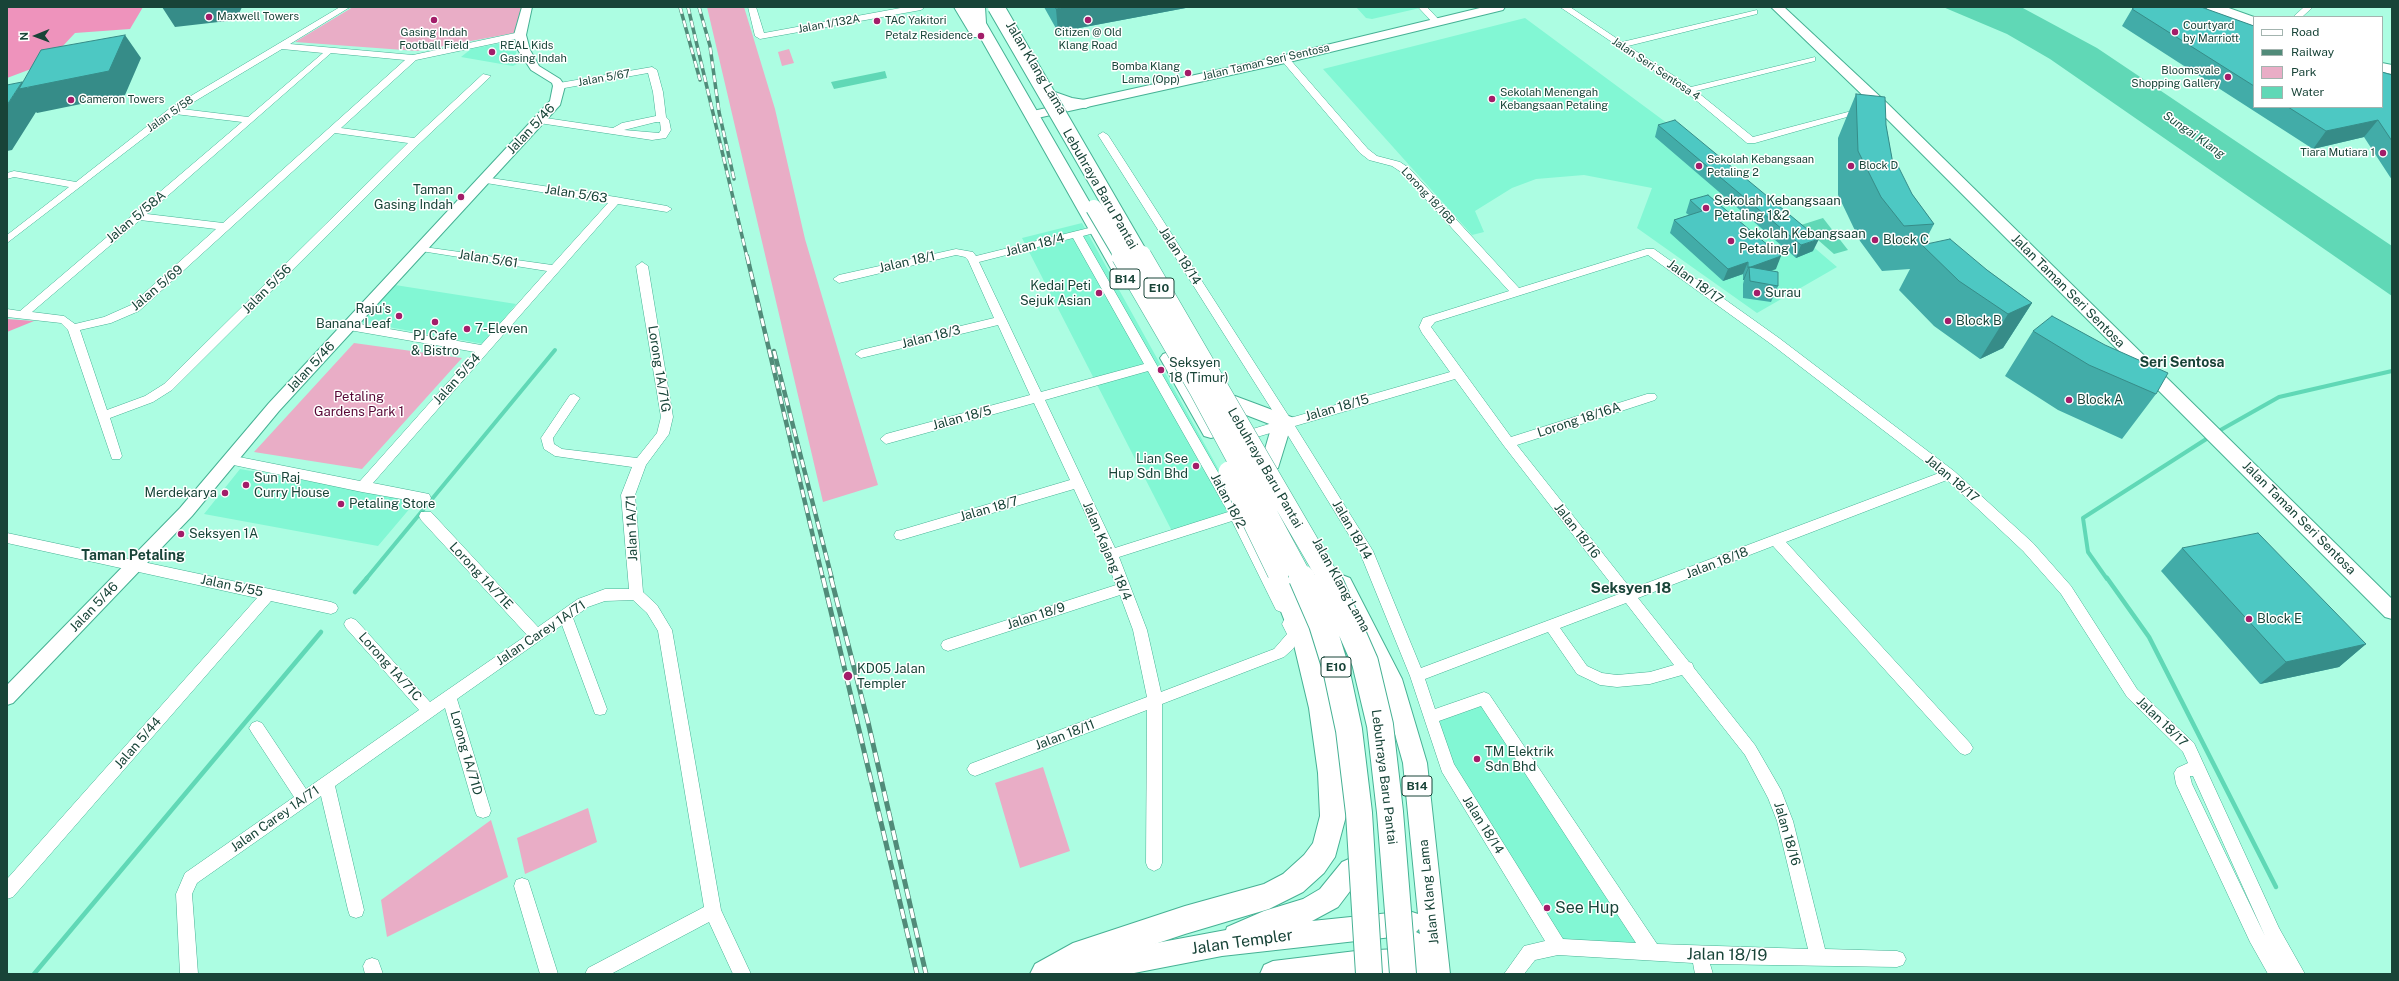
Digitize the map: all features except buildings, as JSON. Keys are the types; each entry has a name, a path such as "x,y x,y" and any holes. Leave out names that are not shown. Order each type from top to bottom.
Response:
{"highway":[{"name":"Lebuhraya Baru Pantai","path":"973,10 1200,390 1296,564 1322,624 1336,669 1349,730 1358,806 1360,971"},
{"name":"Lebuhraya Baru Pantai","path":"973,10 1024,58 1324,569 1345,615 1365,662 1380,725 1411,970"},
{"path":"1045,974 1073,957 1185,920 1269,896 1293,883 1314,864 1325,848 1333,816 1331,773 1322,708 1306,645 1278,573 1227,467 1200,390"}],"main road":[{"name":"Jalan Klang Lama","path":"1001,7 1007,21 1271,463 1356,609 1391,679 1415,763 1437,974"},
{"name":"Jalan Taman Seri Sentosa","path":"1086,104 1285,59 1499,7"},
{"name":"Jalan Taman Seri Sentosa","path":"1777,7 1882,106 2199,422 2392,611"},
{"path":"2213,7 2253,22"},
{"name":"Jalan Klang Lama","path":"973,10 1218,443 1245,512 1288,577 1330,683 1349,826 1355,928 1360,971"},
{"path":"2198,10 2253,30"},
{"path":"1052,95 1069,102 1086,104"},
{"path":"1033,115 1065,116 1086,104"},
{"path":"1235,403 1285,424 1271,463"},
{"path":"1273,974 1411,970 1409,923 1388,724 1356,609"},
{"path":"1222,943 1264,922 1308,910 1329,898 1351,870"},
{"name":"Jalan Templer","path":"1077,974 1108,965 1222,943 1409,923"}],"street":[{"name":"Jalan 5/58","path":"7,240 172,111 346,7"},
{"path":"281,46 413,58 520,36 527,7"},
{"name":"Jalan 1/132A","path":"752,7 760,36 921,7"},
{"path":"858,7 862,18"},
{"path":"1422,7 1437,22"},
{"name":"Jalan Seri Sentosa 4","path":"1564,7 1689,90 1751,141 1882,106"},
{"path":"2298,16 2309,7"},
{"path":"1620,45 1754,12"},
{"name":"Jalan 5/46","path":"7,696 186,512 274,407 557,101 559,86 531,64 524,50 520,36"},
{"name":"Jalan 5/58A","path":"22,314 327,54"},
{"name":"Jalan 5/69","path":"73,328 107,320 135,308 413,58"},
{"name":"Lorong 18/16B","path":"1285,59 1364,151 1373,158 1396,164 1405,170 1516,292"},
{"path":"1689,90 1812,59"},
{"name":"Jalan 5/67","path":"559,86 652,70 658,92 661,119"},
{"name":"Jalan 5/56","path":"103,416 149,399 168,387 416,141 486,76"},
{"path":"172,111 250,120"},
{"path":"539,120 616,131 659,137 666,132 664,122 661,119 625,124 616,131"},
{"path":"334,130 416,141"},
{"name":"Jalan 18/14","path":"1103,135 1366,550 1417,676 1447,767 1558,947"},
{"path":"7,176 14,174 77,184"},
{"name":"Jalan 5/63","path":"484,180 667,209"},
{"name":"Jalan 5/54","path":"362,487 616,200"},
{"path":"137,216 226,227"},
{"name":"Jalan 18/4","path":"973,260 1097,229"},
{"name":"Jalan 18/2","path":"1076,234 1153,366 1245,512 1295,635 1288,645 1278,653 1155,700"},
{"name":"Jalan 5/61","path":"421,248 555,269"},
{"name":"Jalan 18/16","path":"1653,252 1644,250 1427,321 1425,327 1457,374 1508,443 1628,597 1687,667 1740,736 1775,795 1787,829 1818,956"},
{"name":"Jalan 18/1","path":"839,279 956,252 969,254 973,260"},
{"name":"Jalan 18/17","path":"1653,252 1775,341 1949,474 2035,554 2066,590 2132,693 2189,748 2273,934 2296,974"},
{"name":"Jalan Kajang 18/4","path":"973,260 1110,554 1125,588 1146,651 1155,700 1154,864"},
{"name":"Lorong 1A/71G","path":"640,463 663,434 667,417 642,266"},
{"path":"7,313 64,320 73,328 116,456"},
{"name":"Jalan 18/3","path":"861,354 1001,320"},
{"path":"349,326 484,349"},
{"name":"Jalan 18/5","path":"886,439 1153,366"},
{"name":"Jalan 18/15","path":"1218,443 1457,374"},
{"name":"Lorong 18/16A","path":"1508,443 1651,397"},
{"path":"574,398 547,438 548,446 559,453 640,463"},
{"path":"229,460 424,498"},
{"name":"Jalan 1A/71","path":"636,594 628,495 640,463"},
{"name":"Jalan 18/18","path":"1417,676 1949,474"},
{"name":"Jalan 18/7","path":"901,535 1077,483"},
{"path":"1110,554 1245,512"},
{"name":"Lorong 1A/71E","path":"426,516 536,635"},
{"name":"Jalan 5/55","path":"7,538 331,608"},
{"path":"1776,540 1965,748"},
{"name":"Jalan 18/9","path":"948,645 1125,588"},
{"name":"Jalan 5/44","path":"7,892 269,594"},
{"path":"636,594 652,609 665,630 713,911 742,974"},
{"name":"Jalan Carey 1A/71","path":"189,974 184,894 187,884 197,874 586,601 605,595 636,594"},
{"path":"565,615 600,709"},
{"name":"Lorong 1A/71C","path":"351,624 429,711"},
{"path":"1551,626 1582,670 1600,679 1617,681 1650,678 1687,667"},
{"name":"Lorong 1A/71D","path":"449,696 483,811"},
{"path":"1431,717 1484,698 1652,952"},
{"name":"Jalan 18/11","path":"975,769 1155,700"},
{"path":"257,728 304,799"},
{"path":"2196,765 2182,773 2184,784 2256,936 2278,974"},
{"path":"326,783 356,910"},
{"path":"522,886 549,974"},
{"path":"594,974 713,911"},
{"path":"2256,936 2273,934"},
{"name":"Jalan 18/19","path":"1513,974 1530,952 1558,947 1700,955 1818,956 1897,959"},
{"path":"1700,955 1704,974"}],"shaded area":[{"path":"7,7 143,7 130,29 75,33 47,63 7,78"},
{"path":"1356,7 1420,8 1372,19 1366,18"},
{"name":"Sekolah Menengah Kebangsaan Petaling","path":"1525,18 1675,129 1837,267 1757,313 1637,228 1652,188 1584,175 1536,179 1512,188 1475,211 1484,232 1472,235 1323,69"},
{"name":"REAL Kids Gasing Indah","path":"517,40 516,55 519,63 513,66 461,57 471,49"},
{"path":"1082,223 1245,517 1175,537 1022,238"},
{"path":"395,285 516,304 484,344 360,322"},
{"path":"7,319 34,321 7,332"},
{"path":"240,469 417,500 378,546 204,514"},
{"path":"1482,703 1640,945 1560,941 1451,765 1437,720"}],"green space":[{"path":"353,7 528,7 525,31 417,51 295,42"},
{"path":"707,7 744,7 775,109 805,239 878,485 823,502"},
{"path":"789,49 794,63 782,66 778,52"},
{"name":"Petaling Gardens Park 1","path":"354,343 462,358 362,469 254,452"},
{"path":"1043,767 1070,851 1020,868 995,783"},
{"path":"588,808 597,842 525,874 517,838"},
{"path":"491,820 508,877 387,937 381,900"}],"water":[{"name":"Sungai Klang","path":"1943,7 2021,7 2097,48 2392,246 2392,296 2050,59 2007,34"},
{"path":"885,71 887,78 834,89 831,82"},
{"path":"1823,218 1848,250 1834,254 1801,225"}],"waterway":[{"path":"366,579 555,350"},
{"path":"2217,432 2279,397 2392,371"},
{"path":"2107,579 2088,552 2083,518 2211,436"},
{"path":"355,592 367,578"},
{"path":"2107,578 2149,637 2276,887"},
{"path":"34,974 321,632"}],"railway":[{"path":"680,7 700,80"},
{"path":"688,7 747,257"},
{"path":"699,7 710,46 719,112 734,179"},
{"path":"747,256 823,579"},
{"path":"774,351 832,579"},
{"path":"823,578 917,974"},
{"path":"831,578 868,722 926,974"}],"place":[{"name":"Maxwell Towers","path":"209,17"},
{"name":"Gasing Indah Football Field","path":"434,20"},
{"name":"Citizen @ Old Klang Road","path":"1088,20"},
{"name":"TAC Yakitori","path":"877,21"},
{"name":"Courtyard by Marriott","path":"2175,32"},
{"name":"Petalz Residence","path":"981,36"},
{"name":"REAL Kids Gasing Indah","path":"492,52"},
{"name":"Bomba Klang Lama (Opp)","path":"1188,73"},
{"name":"Bloomsvale Shopping Gallery","path":"2228,77"},
{"name":"Sekolah Menengah Kebangsaan Petaling","path":"1492,99"},
{"name":"Cameron Towers","path":"71,100"},
{"name":"Tiara Mutiara 1","path":"2383,153"},
{"name":"Sekolah Kebangsaan Petaling 2","path":"1699,166"},
{"name":"Block D","path":"1851,166"},
{"name":"Taman Gasing Indah","path":"461,197"},
{"name":"Sekolah Kebangsaan Petaling 1&2","path":"1706,208"},
{"name":"Block C","path":"1875,240"},
{"name":"Sekolah Kebangsaan Petaling 1","path":"1731,241"},
{"name":"Kedai Peti Sejuk Asian","path":"1099,293"},
{"name":"Surau","path":"1757,293"},
{"name":"Raju's Banana Leaf","path":"399,316"},
{"name":"Block B","path":"1948,321"},
{"name":"PJ Cafe & Bistro","path":"435,322"},
{"name":"7-Eleven","path":"467,329"},
{"name":"Seksyen 18 (Timur)","path":"1161,370"},
{"name":"Block A","path":"2069,400"},
{"name":"Lian See Hup Sdn Bhd","path":"1196,466"},
{"name":"Sun Raj Curry House","path":"246,485"},
{"name":"Merdekarya","path":"225,493"},
{"name":"Petaling Store","path":"341,504"},
{"name":"Seksyen 1A","path":"181,534"},
{"name":"Block E","path":"2249,619"},
{"name":"KD05 Jalan Templer","path":"848,676"},
{"name":"TM Elektrik Sdn Bhd","path":"1477,759"},
{"name":"See Hup","path":"1547,908"}],"district":[{"name":"Seri Sentosa","path":"2182,363"},
{"name":"Taman Petaling","path":"133,556"},
{"name":"Seksyen 18","path":"1631,588"}]}
